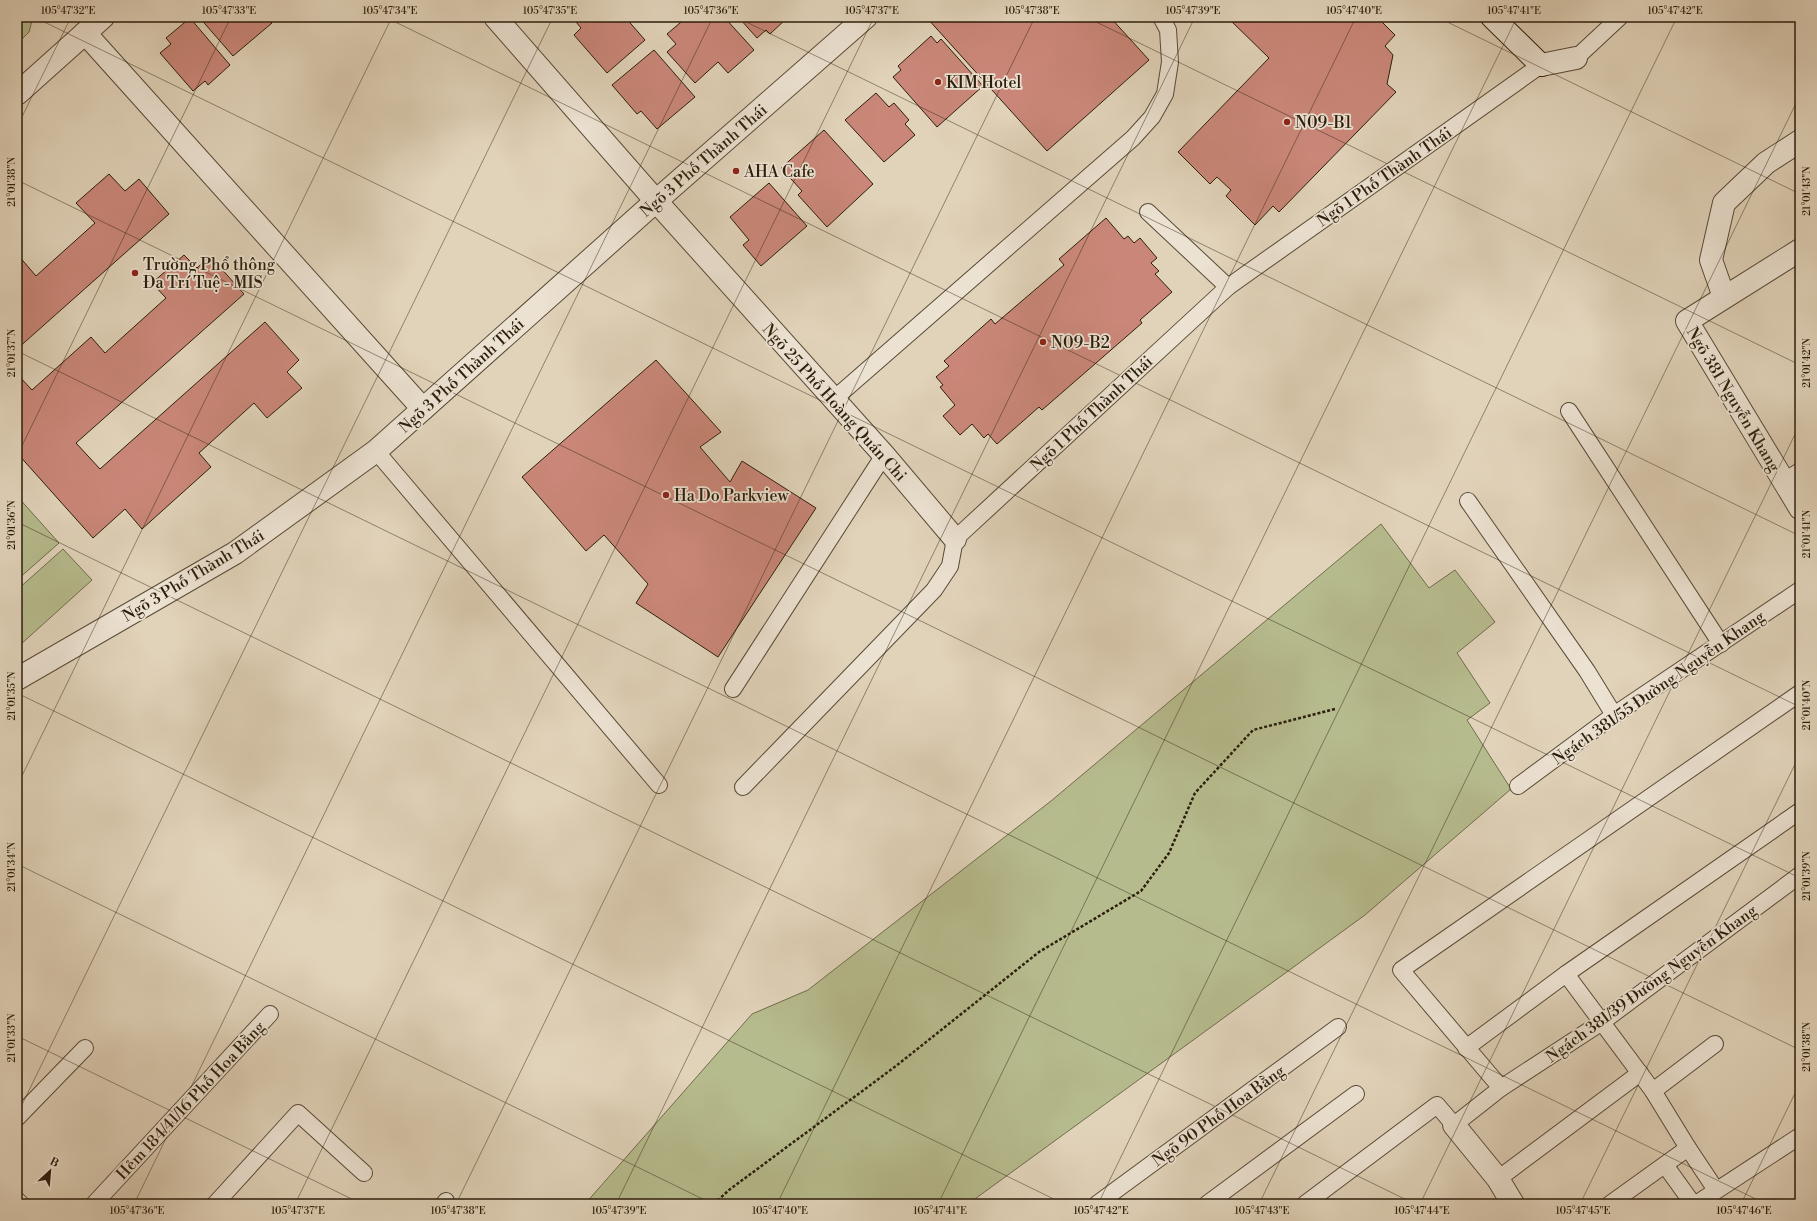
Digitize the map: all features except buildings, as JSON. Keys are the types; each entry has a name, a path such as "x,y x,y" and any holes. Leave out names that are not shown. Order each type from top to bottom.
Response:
{"street":[{"path":"17,94 103,17"},
{"name":"Ngõ 3 Phố Thành Thái","path":"17,678 235,553 376,451 656,201 866,17"},
{"path":"1492,17 1541,65 1576,58"},
{"name":"Ngõ 25 Phố Hoàng Quán Chi","path":"500,19 656,201 884,455 955,539"},
{"path":"85,33 423,409"},
{"path":"1724,297 1711,260 1724,203 1766,163 1800,141"},
{"name":"Ngõ 381 Nguyễn Khang","path":"1800,250 1687,321 1792,476 1800,508"},
{"path":"1454,1125 1498,1179 1513,1204"}],"lane":[{"path":"834,399 1133,138 1152,117 1165,94 1170,62 1168,30 1161,17"},
{"path":"1576,58 1620,17"},
{"name":"Ngõ 1 Phố Thành Thái","path":"955,539 1228,287 1541,65"},
{"path":"1148,212 1228,287"},
{"path":"1569,411 1721,644"},
{"path":"376,451 659,785"},
{"path":"733,689 884,455"},
{"path":"1468,501 1578,658 1614,715"},
{"path":"743,787 934,590 950,566 955,539"},
{"name":"Ngách 381/55 Đường Nguyễn Khang","path":"1518,786 1614,715 1800,590"},
{"path":"1501,1088 1400,970 1800,693"},
{"path":"1466,1048 1566,974 1800,811"},
{"name":"Ngách 381/39 Đường Nguyễn Khang","path":"1454,1125 1501,1088 1602,1022 1800,875"},
{"path":"1566,974 1653,1091 1716,1190"},
{"name":"Hẻm 184/41/16 Phố Hoa Bằng","path":"94,1204 270,1014"},
{"name":"Ngõ 90 Phố Hoa Bằng","path":"1097,1204 1338,1026"},
{"path":"1653,1091 1715,1044"},
{"path":"17,1118 85,1048"},
{"path":"1498,1179 1640,1074"},
{"path":"1207,1204 1356,1094"},
{"path":"1305,1204 1437,1105 1454,1125"},
{"path":"215,1204 298,1113 364,1173"},
{"path":"1696,1204 1800,1136"},
{"path":"1610,1204 1688,1148"},
{"path":"1665,1165 1693,1204"},
{"path":"17,1200 21,1204"}],"path":[{"path":"714,1204 729,1190 896,1066 1039,952 1141,891 1169,853 1195,793 1253,730 1334,709"}],"green space":[{"path":"17,17 33,17 29,32 17,44"},
{"path":"17,496 59,543 17,580"},
{"path":"1381,524 1429,588 1455,570 1495,622 1457,653 1490,703 1467,720 1511,789 1365,915 968,1204 585,1204 752,1014 808,990 1051,801"},
{"path":"63,549 92,580 20,645 17,642 17,590"}],"place":[{"name":"KIM Hotel","path":"938,82"},
{"name":"N09-B1","path":"1287,122"},
{"name":"AHA Cafe","path":"736,171"},
{"name":"Trường Phổ thông Đa Trí Tuệ - MIS","path":"135,273"},
{"name":"N09-B2","path":"1043,342"},
{"name":"Ha Do Parkview","path":"666,495"}]}
